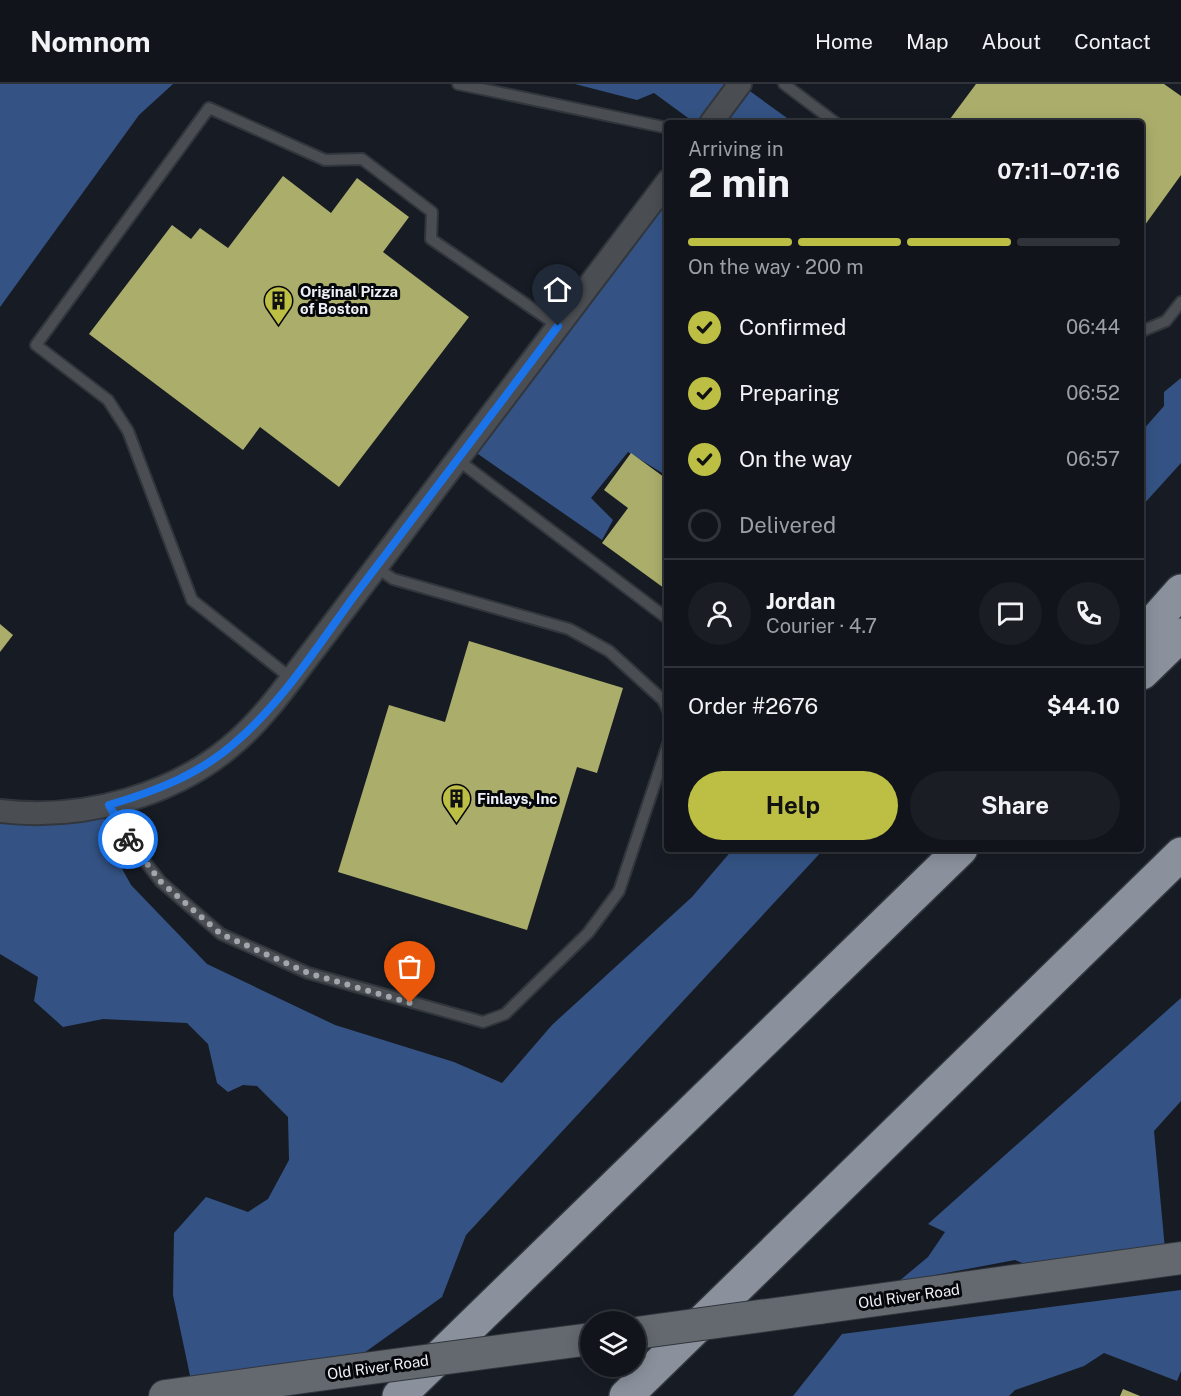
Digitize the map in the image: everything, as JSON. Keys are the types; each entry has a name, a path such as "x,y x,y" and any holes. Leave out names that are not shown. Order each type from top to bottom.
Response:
{"highway":[{"path":"1144,633 1181,591"},
{"path":"1144,671 1181,635"},
{"path":"399,1396 958,852"},
{"path":"626,1396 1181,854"}],"main road":[{"name":"Old River Road","path":"646,1332 1181,1258"},
{"name":"Old River Road","path":"165,1396 580,1340"}],"street":[{"path":"713,120 740,84"},
{"path":"0,812 51,813 109,805 152,792 211,761 254,725 292,679 558,326 664,192"}],"lane":[{"path":"458,84 664,127"},
{"path":"784,84 832,120"},
{"path":"292,679 192,600 128,430 108,400 36,345 209,108 325,160 362,159 432,212 431,239 558,326"},
{"path":"1144,330 1166,321 1181,302"},
{"path":"458,460 664,616"},
{"path":"376,567 393,579 569,629 609,651 664,702"},
{"path":"109,805 121,831 161,882 221,934 308,973 483,1022 506,1014 588,933 619,891 664,756"}],"shaded area":[{"path":"0,84 173,84 139,115 0,307"},
{"path":"575,84 740,84 790,120 691,120 654,93 637,100"},
{"path":"664,171 664,474 628,452 591,498 613,520 602,540 465,445 491,403"},
{"path":"1181,378 1181,463 1144,504 1144,429 1164,406 1164,392"},
{"path":"99,798 114,854 131,885 207,964 335,1025 454,1062 502,1083 552,1025 692,897 730,852 821,852 466,1235 442,1297 357,1358 192,1385 173,1295 174,1233 206,1197 248,1212 268,1199 289,1160 288,1117 257,1086 243,1085 228,1092 217,1083 208,1044 187,1023 103,1019 63,1027 34,1001 38,977 0,954 0,802 57,802"},
{"path":"1181,998 1181,1101 1154,1131 1166,1260 1054,1276 1015,1260 898,1282 928,1257 945,1232 928,1224"},
{"path":"1181,1290 1181,1371 1177,1381 1104,1353 1084,1366 1015,1390 1009,1396 793,1396 842,1334"}],"building":[{"path":"976,84 1164,84 1181,96 1181,175 1144,226 1144,120 949,120"},
{"name":"Original Pizza of Boston","path":"283,176 331,213 357,178 409,217 383,252 469,317 339,487 260,427 243,450 89,334 172,225 191,239 200,228 228,248"},
{"path":"631,453 664,477 664,588 602,543 628,508 604,490"},
{"path":"0,624 13,635 0,652"},
{"name":"Finlays, Inc","path":"469,641 623,688 597,773 577,767 527,930 338,872 389,705 445,722"},
{"path":"1123,1389 1140,1396 1120,1396"}],"way so far":[{"path":"128,839 161,882 221,934 308,973 410,1003"}],"place":[{"name":"Original Pizza of Boston","path":"279,326"},
{"name":"Finlays, Inc","path":"456,824"}],"route":[{"path":"128,839 121,831 109,805 152,792 175,782 224,752 254,725 315,648 558,326"}]}
